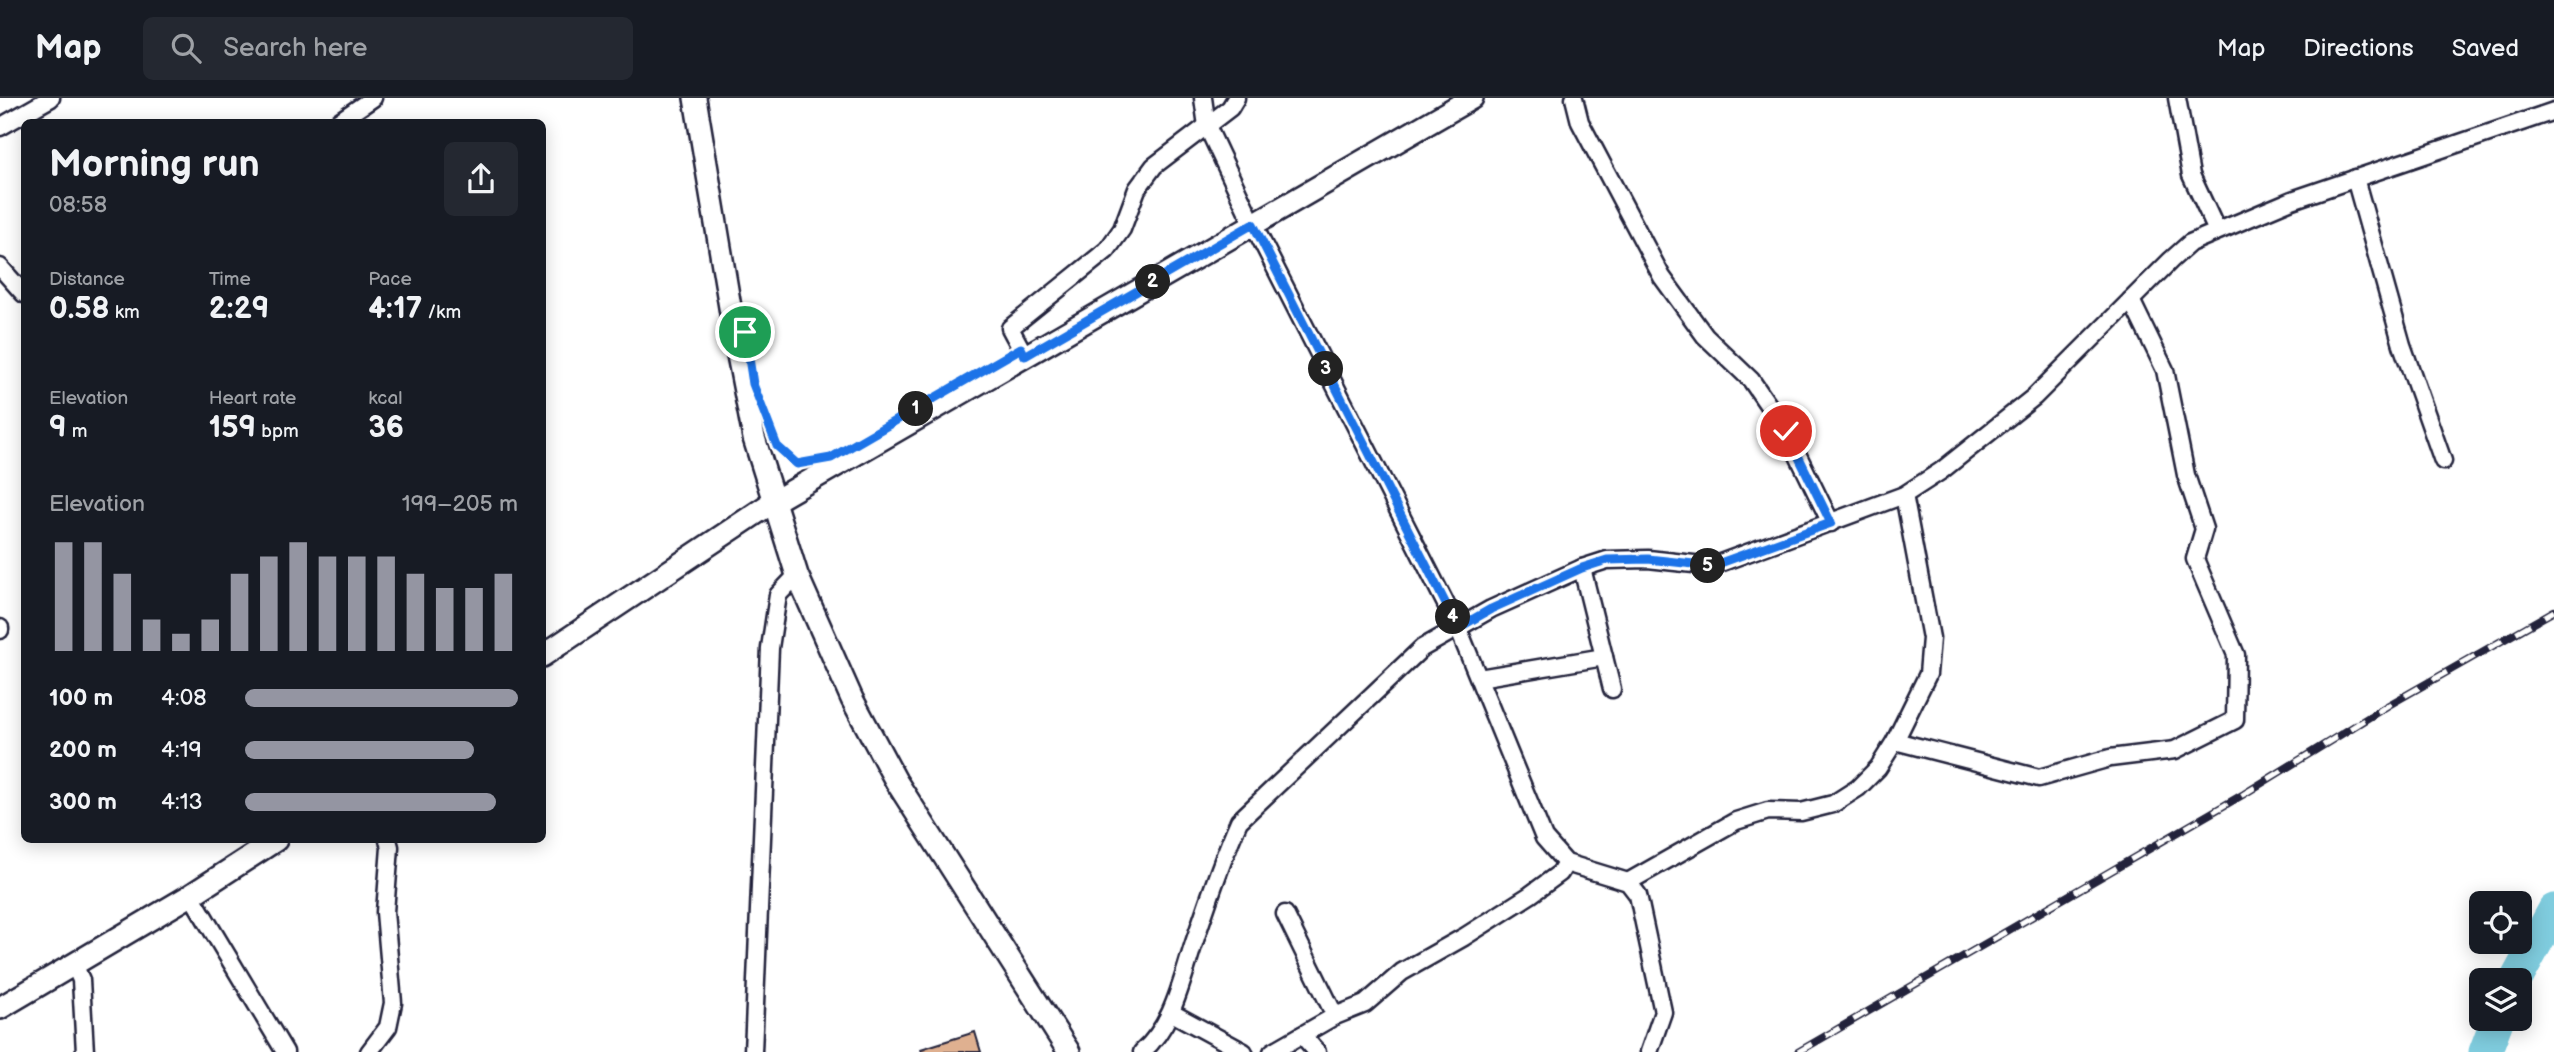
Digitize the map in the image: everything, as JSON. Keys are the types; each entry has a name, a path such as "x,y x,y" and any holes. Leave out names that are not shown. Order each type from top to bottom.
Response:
{"street":[{"path":"0,127 51,98"},
{"path":"342,119 373,98"},
{"path":"695,98 754,438 797,575 852,699 896,781 1069,1052"},
{"path":"1203,98 1208,126 1253,224 1458,628 1544,838 1566,863 1628,882 1638,895 1663,1012 1650,1052"},
{"path":"1025,356 1010,328 1107,250 1122,229 1137,189 1154,166 1230,108 1236,98"},
{"path":"546,653 773,502 1472,98"},
{"path":"1574,98 1580,122 1662,277 1705,336 1751,380 1786,431 1831,523"},
{"path":"2176,98 2191,174 2217,231"},
{"path":"1142,1052 1154,1041 1172,1013 1223,858 1239,821 1422,648 1491,609 1582,568 1607,560 1648,559 1712,566 1904,495 1941,471 2034,397 2190,243 2292,200 2554,111"},
{"path":"2355,178 2402,345 2443,461"},
{"path":"0,267 21,291"},
{"path":"1895,741 2039,778 2110,758 2175,750 2235,720 2236,655 2194,559 2204,529 2186,475 2165,370 2131,300"},
{"path":"1628,882 1736,821 1768,811 1801,813 1833,804 1857,788 1878,768 1895,741 1928,674 1931,638 1904,495"},
{"path":"1582,568 1612,689"},
{"path":"753,1052 770,648 778,595 797,575"},
{"path":"1479,678 1604,657"},
{"path":"0,1008 191,895 271,843"},
{"path":"369,1052 388,1027 393,1003 385,912 389,843"},
{"path":"1272,1052 1335,1016 1365,1004 1402,972 1530,895 1560,873 1566,863"},
{"path":"191,895 285,1052"},
{"path":"1285,914 1335,1016"},
{"path":"74,964 81,980 85,1052"},
{"path":"1172,1013 1244,1052"},
{"path":"1302,1035 1317,1052"}],"path":[{"path":"777,446 797,464 808,462"}],"building":[{"path":"975,1032 981,1052 922,1052 921,1049"}],"waterway":[{"path":"2523,968 2554,910"},
{"path":"2485,1052 2493,1031"}],"railway":[{"path":"1798,1052 2554,611"}],"route":[{"path":"745,332 753,384 777,446 797,464 831,458 1021,348 1025,356 1253,224 1458,628 1491,609 1582,568 1607,560 1648,559 1712,566 1831,523 1786,431"}]}
